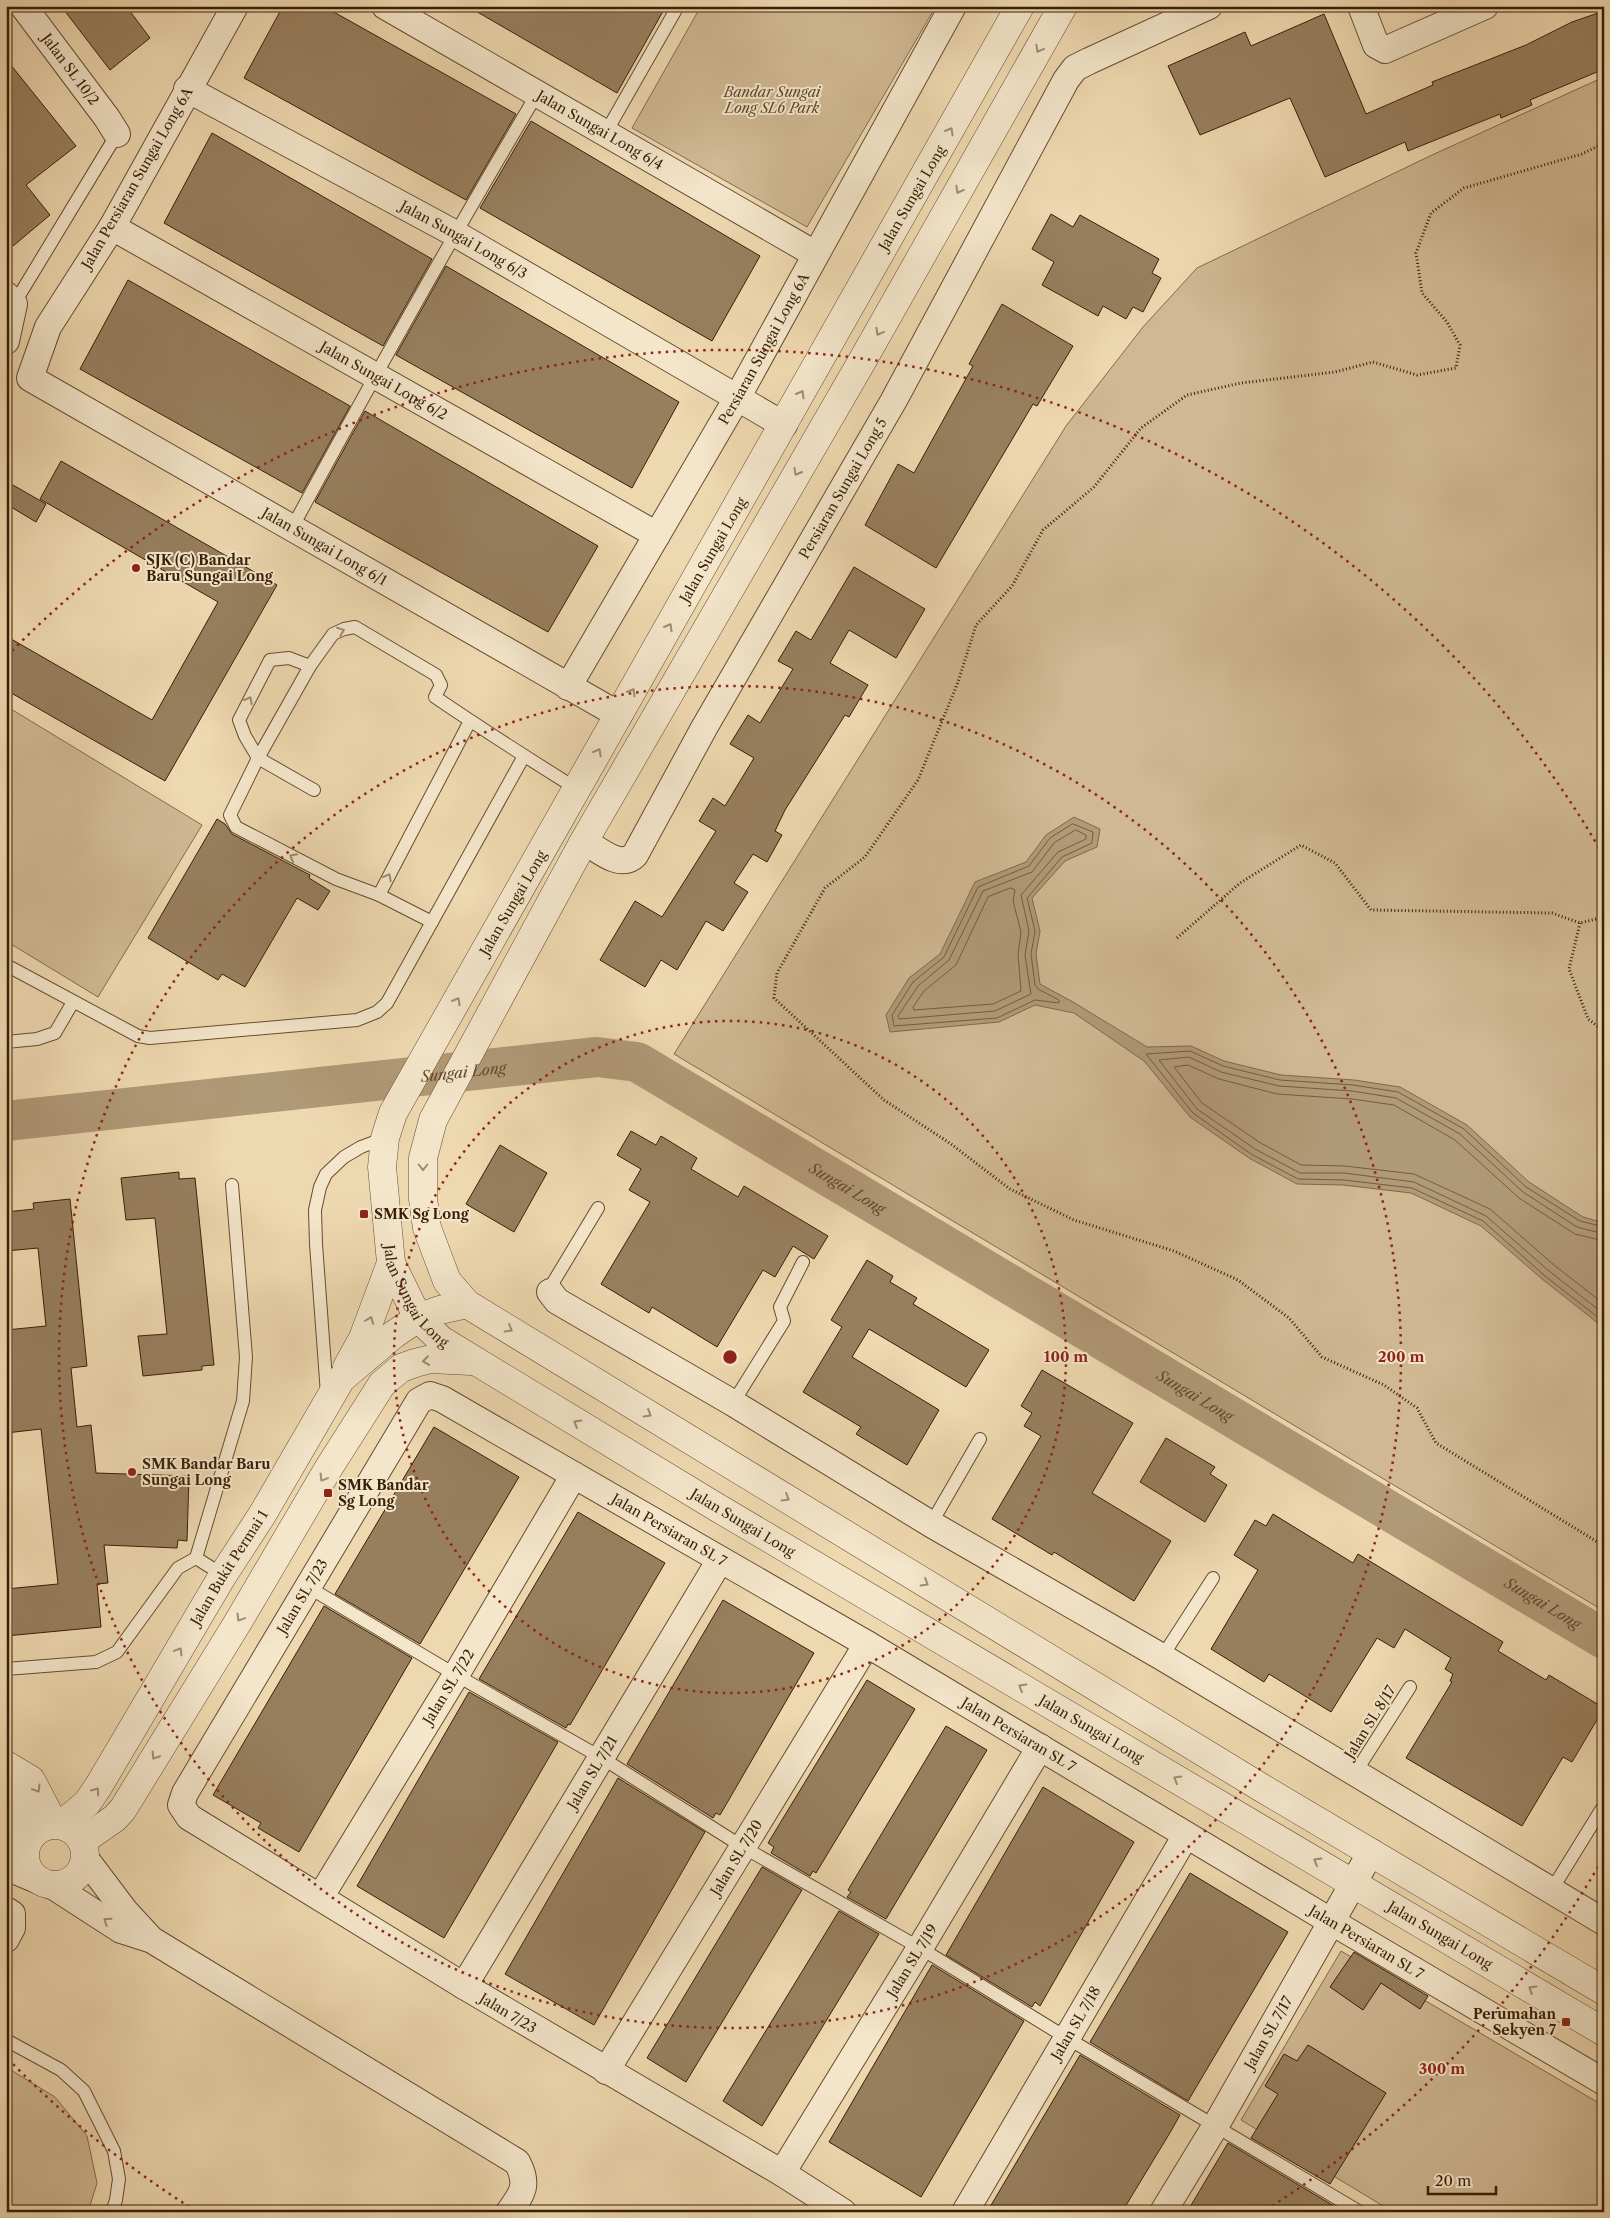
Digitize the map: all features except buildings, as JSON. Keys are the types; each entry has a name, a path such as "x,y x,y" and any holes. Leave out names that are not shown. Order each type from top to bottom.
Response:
{"street":[{"name":"Jalan SL 10/2","path":"23,6 117,134"},
{"name":"Jalan Persiaran Sungai Long 6A","path":"30,378 48,327 112,227 187,89 235,6"},
{"name":"Jalan Sungai Long 6/4","path":"385,6 815,254"},
{"name":"Persiaran Sungai Long 6A","path":"568,688 737,398 953,6"},
{"name":"Jalan Sungai Long","path":"1020,6 433,1043 389,1126 382,1166 391,1263 418,1318 441,1340 475,1362 718,1508 1604,2032"},
{"path":"1063,6 861,363 584,840 472,1052 433,1120 423,1158 423,1199 427,1228 447,1281 467,1304 1371,1852 1604,1991"},
{"name":"Persiaran Sungai Long 5","path":"584,840 620,861 628,860 635,855 704,728 894,400 1066,80 1075,68 1209,6"},
{"path":"1361,6 1376,45 1385,50 1486,6"},
{"name":"Jalan Sungai Long 6/3","path":"187,89 454,233 784,425"},
{"name":"Jalan Sungai Long 6/2","path":"112,227 657,535"},
{"path":"6,341 10,299"},
{"name":"Jalan Sungai Long 6/1","path":"30,378 568,688 619,715"},
{"path":"334,1391 363,1338 391,1263"},
{"path":"550,1292 558,1301 733,1403 931,1524 1162,1657 1604,1922"},
{"name":"Jalan Bukit Permai 1","path":"45,1840 87,1803 98,1787 223,1576 262,1515 334,1391 393,1334 418,1318 440,1310 467,1304"},
{"path":"475,1362 431,1359 414,1362 401,1368 382,1384 328,1469 238,1622 123,1809 116,1818 45,1840 25,1862 32,1875 121,1930 152,1940 517,2162 524,2176 524,2188 510,2210"},
{"name":"Jalan Persiaran SL 7","path":"430,1395 442,1399 867,1644 1604,2082"},
{"name":"Jalan SL 7/23","path":"181,1805 186,1793 418,1401 430,1395"},
{"name":"Jalan SL 7/22","path":"321,1896 456,1676 574,1475"},
{"name":"Jalan SL 7/21","path":"464,1986 720,1560"},
{"name":"Jalan SL 7/20","path":"606,2071 867,1644"},
{"name":"Jalan SL 7/19","path":"782,2173 1040,1747"},
{"path":"6,1765 31,1780 45,1840"},
{"path":"6,1793 24,1806 45,1840 78,1875 71,1881 45,1883 6,1867"},
{"path":"6,1800 13,1812 14,1820 45,1840 125,1911 152,1940"},
{"name":"Jalan 7/23","path":"181,1805 189,1817 321,1896 464,1986 782,2173 843,2212"},
{"name":"Jalan SL 7/18","path":"965,2212 1186,1835"},
{"name":"Jalan SL 7/17","path":"1163,2212 1216,2125 1371,1852"},
{"path":"6,1910 12,1914 12,1928 6,1938"}],"lane":[{"path":"605,134 678,6"},
{"path":"292,528 454,233 537,94"},
{"path":"10,299 117,134"},
{"path":"432,922 379,895 336,879 236,827 230,815 258,758 310,666 333,634 344,628 355,627 436,675 441,685 435,697 470,722 578,789"},
{"path":"310,666 289,658 270,660 239,720 245,736 258,758 314,790"},
{"path":"379,895 470,722"},
{"path":"6,965 138,1036 150,1038 357,1020 378,1012 387,1003 524,756"},
{"path":"6,1042 37,1039 55,1033 73,1002"},
{"path":"334,1391 316,1244 316,1210 320,1187 326,1174 344,1157 389,1126"},
{"path":"6,1669 96,1662 117,1652 178,1568 196,1558 243,1401 246,1357 232,1185"},
{"path":"550,1292 554,1281 598,1208"},
{"path":"733,1403 784,1321 780,1307 803,1262"},
{"path":"931,1524 980,1439"},
{"path":"196,1558 223,1576"},
{"path":"1162,1657 1213,1578"},
{"path":"308,1588 456,1676 602,1758 743,1847 920,1948 1067,2038 1360,2212"},
{"name":"Jalan SL 8/17","path":"1355,1774 1410,1687"},
{"path":"1551,1891 1601,1810"},
{"path":"6,2040 61,2070 84,2091 114,2151 119,2180 112,2212"}],"path":[{"path":"1604,143 1582,154 1464,188 1431,213 1416,253 1422,293 1447,322 1460,345 1456,368 1417,375 1373,362 1335,372 1241,383 1187,395 1141,428 1094,487 1043,530 1012,586 976,625 958,682 918,780 865,857 825,888 777,973 774,998 884,1100 951,1144 1010,1189 1074,1220 1174,1251 1238,1280 1289,1318 1322,1357 1384,1385 1417,1408 1436,1443 1604,1546"},
{"path":"1177,938 1240,883 1301,845 1335,863 1372,910 1552,913 1580,923 1604,917"},
{"path":"1580,923 1570,969 1588,1019 1604,1031"}],"green space":[{"name":"Bandar Sungai Long SL6 Park","path":"701,6 936,6 807,227 632,128"},
{"path":"1604,77 1604,1611 674,1054 1066,426 1143,327 1197,268 1432,155"},
{"path":"6,706 202,825 98,997 6,941"},
{"path":"1341,1951 1604,2106 1604,2212 1393,2212 1241,2120"},
{"path":"6,2067 55,2097 87,2136 97,2183 88,2212 6,2212"}],"water":[{"path":"1074,817 1100,829 1097,847 1065,861 1032,898 1040,931 1036,954 1040,984 1147,1047 1191,1046 1224,1061 1281,1075 1354,1080 1400,1087 1467,1125 1529,1182 1583,1217 1604,1223 1604,1328 1542,1279 1481,1226 1411,1193 1343,1185 1297,1184 1249,1158 1190,1117 1144,1061 1074,1013 1035,1005 999,1022 890,1032 886,1015 909,978 940,954 975,882 1026,862 1046,835"}],"waterway":[{"name":"Sungai Long","path":"6,1121 597,1057 637,1062 1604,1639"}],"place":[{"name":"SJK (C) Bandar Baru Sungai Long","path":"136,568"},
{"name":"SMK Sg Long","path":"364,1214"},
{"name":"SMK Bandar Baru Sungai Long","path":"132,1472"},
{"name":"SMK Bandar Sg Long","path":"328,1493"},
{"name":"Perumahan Sekyen 7","path":"1566,2022"}]}
